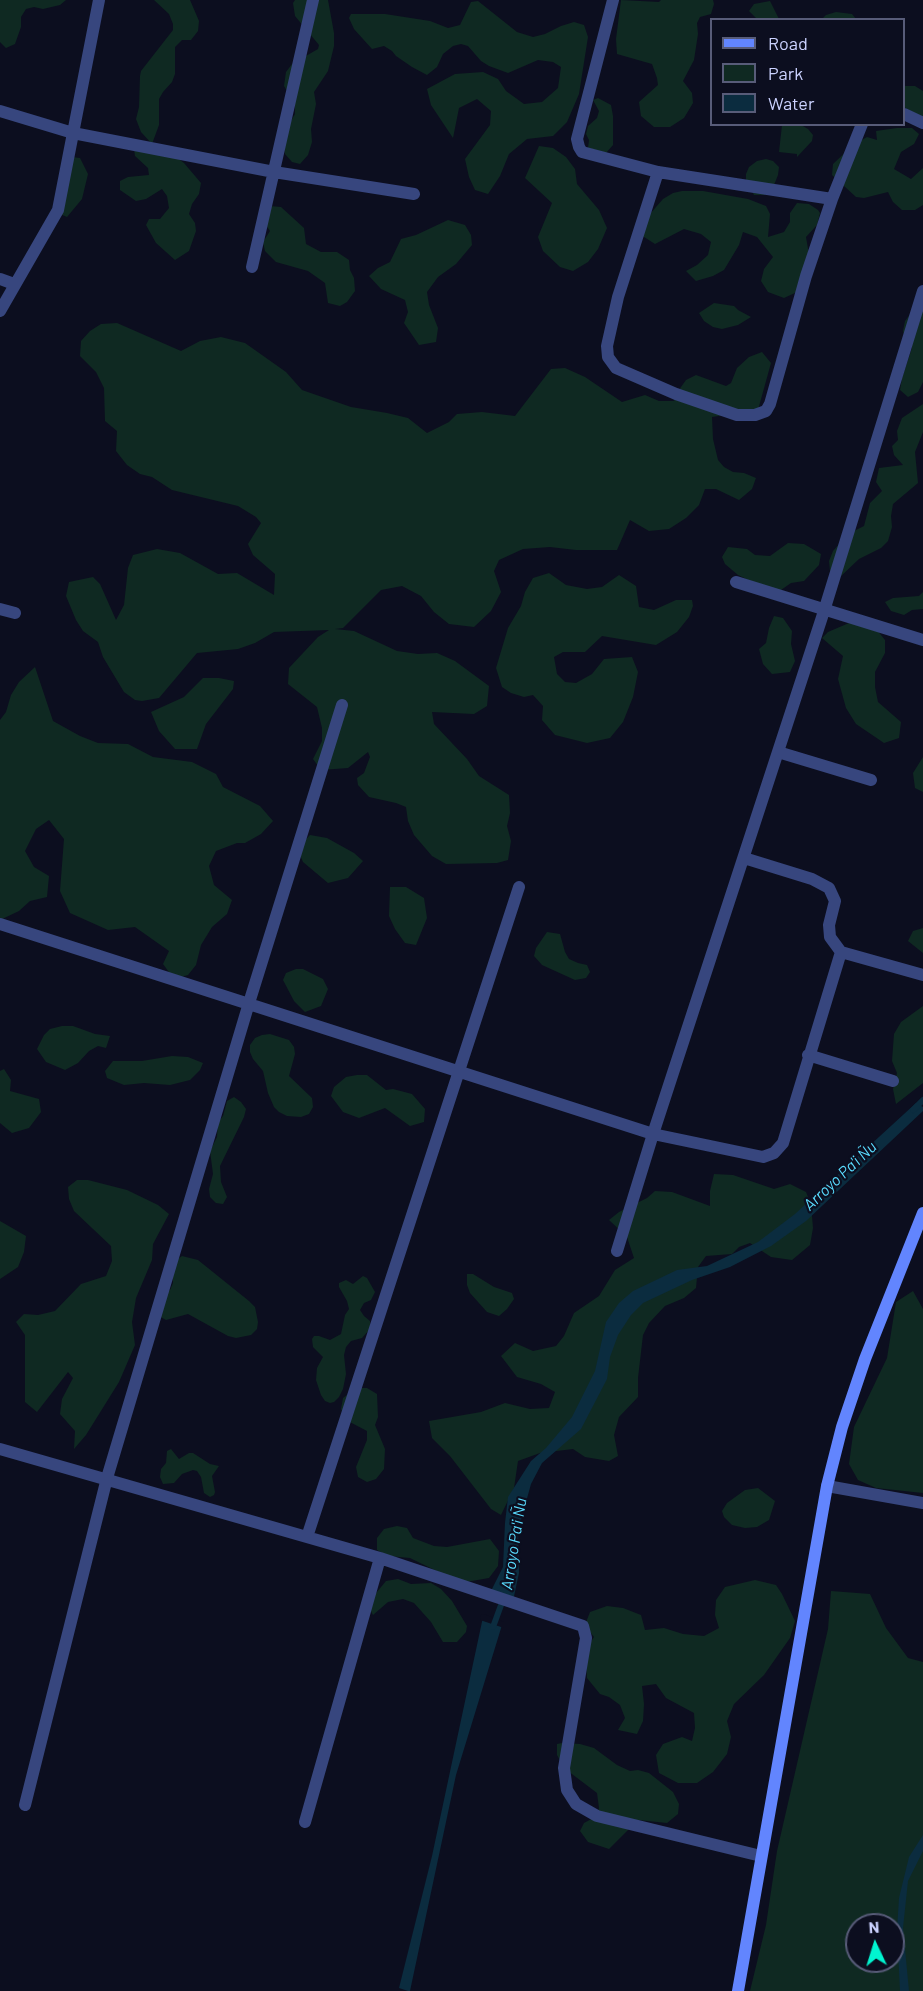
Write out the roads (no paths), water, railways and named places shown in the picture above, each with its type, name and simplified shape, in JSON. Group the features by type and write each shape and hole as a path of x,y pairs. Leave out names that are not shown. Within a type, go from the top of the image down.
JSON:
{"main road":[{"path":"738,1991 827,1486 842,1427 865,1359 923,1213"}],"street":[{"path":"0,311 58,210 99,0"},
{"path":"252,267 313,0"},
{"path":"613,0 577,139 582,152 658,172 832,199"},
{"path":"0,111 73,133 274,172 414,194"},
{"path":"905,115 923,123"},
{"path":"658,172 618,297 607,346 608,357 616,368 676,394 737,415 755,415 766,411 770,404 806,276 832,199 861,126"},
{"path":"0,279 14,284"},
{"path":"617,1251 824,611 923,291"},
{"path":"736,582 923,640"},
{"path":"0,609 15,614"},
{"path":"25,1805 107,1478 249,1003 342,705"},
{"path":"778,752 871,780"},
{"path":"744,858 812,879 829,888 835,901 829,925 830,937 841,952 923,975"},
{"path":"307,1537 519,887"},
{"path":"0,924 653,1134 763,1157 774,1153 783,1143 841,952"},
{"path":"808,1055 893,1081"},
{"path":"0,1449 380,1558 582,1626 586,1632 586,1638 564,1768 567,1790 576,1804 597,1816 761,1856"},
{"path":"827,1486 923,1503"},
{"path":"305,1822 380,1558"}],"water":[{"path":"916,1103 923,1107 923,1111 806,1221 771,1246 730,1267 692,1280 643,1303 631,1315 618,1335 610,1357 607,1379 581,1429 542,1463 531,1484 518,1531 519,1573 513,1601 491,1591 503,1567 508,1497 531,1461 546,1448 572,1417 595,1371 606,1322 619,1303 633,1291 677,1270 707,1266 758,1242 795,1214"},
{"path":"483,1617 502,1625 456,1775 410,1991 408,1991 399,1988 432,1856"},
{"path":"923,1835 923,1851 908,1881 905,1913 898,1913 899,1898 909,1857"},
{"path":"905,1949 909,1991 900,1991 899,1973 905,1973"}],"waterway":[{"name":"Arroyo Pa'i Ñu","path":"913,1110 923,1100"},
{"name":"Arroyo Pa'i Ñu","path":"493,1627 504,1597"}]}
